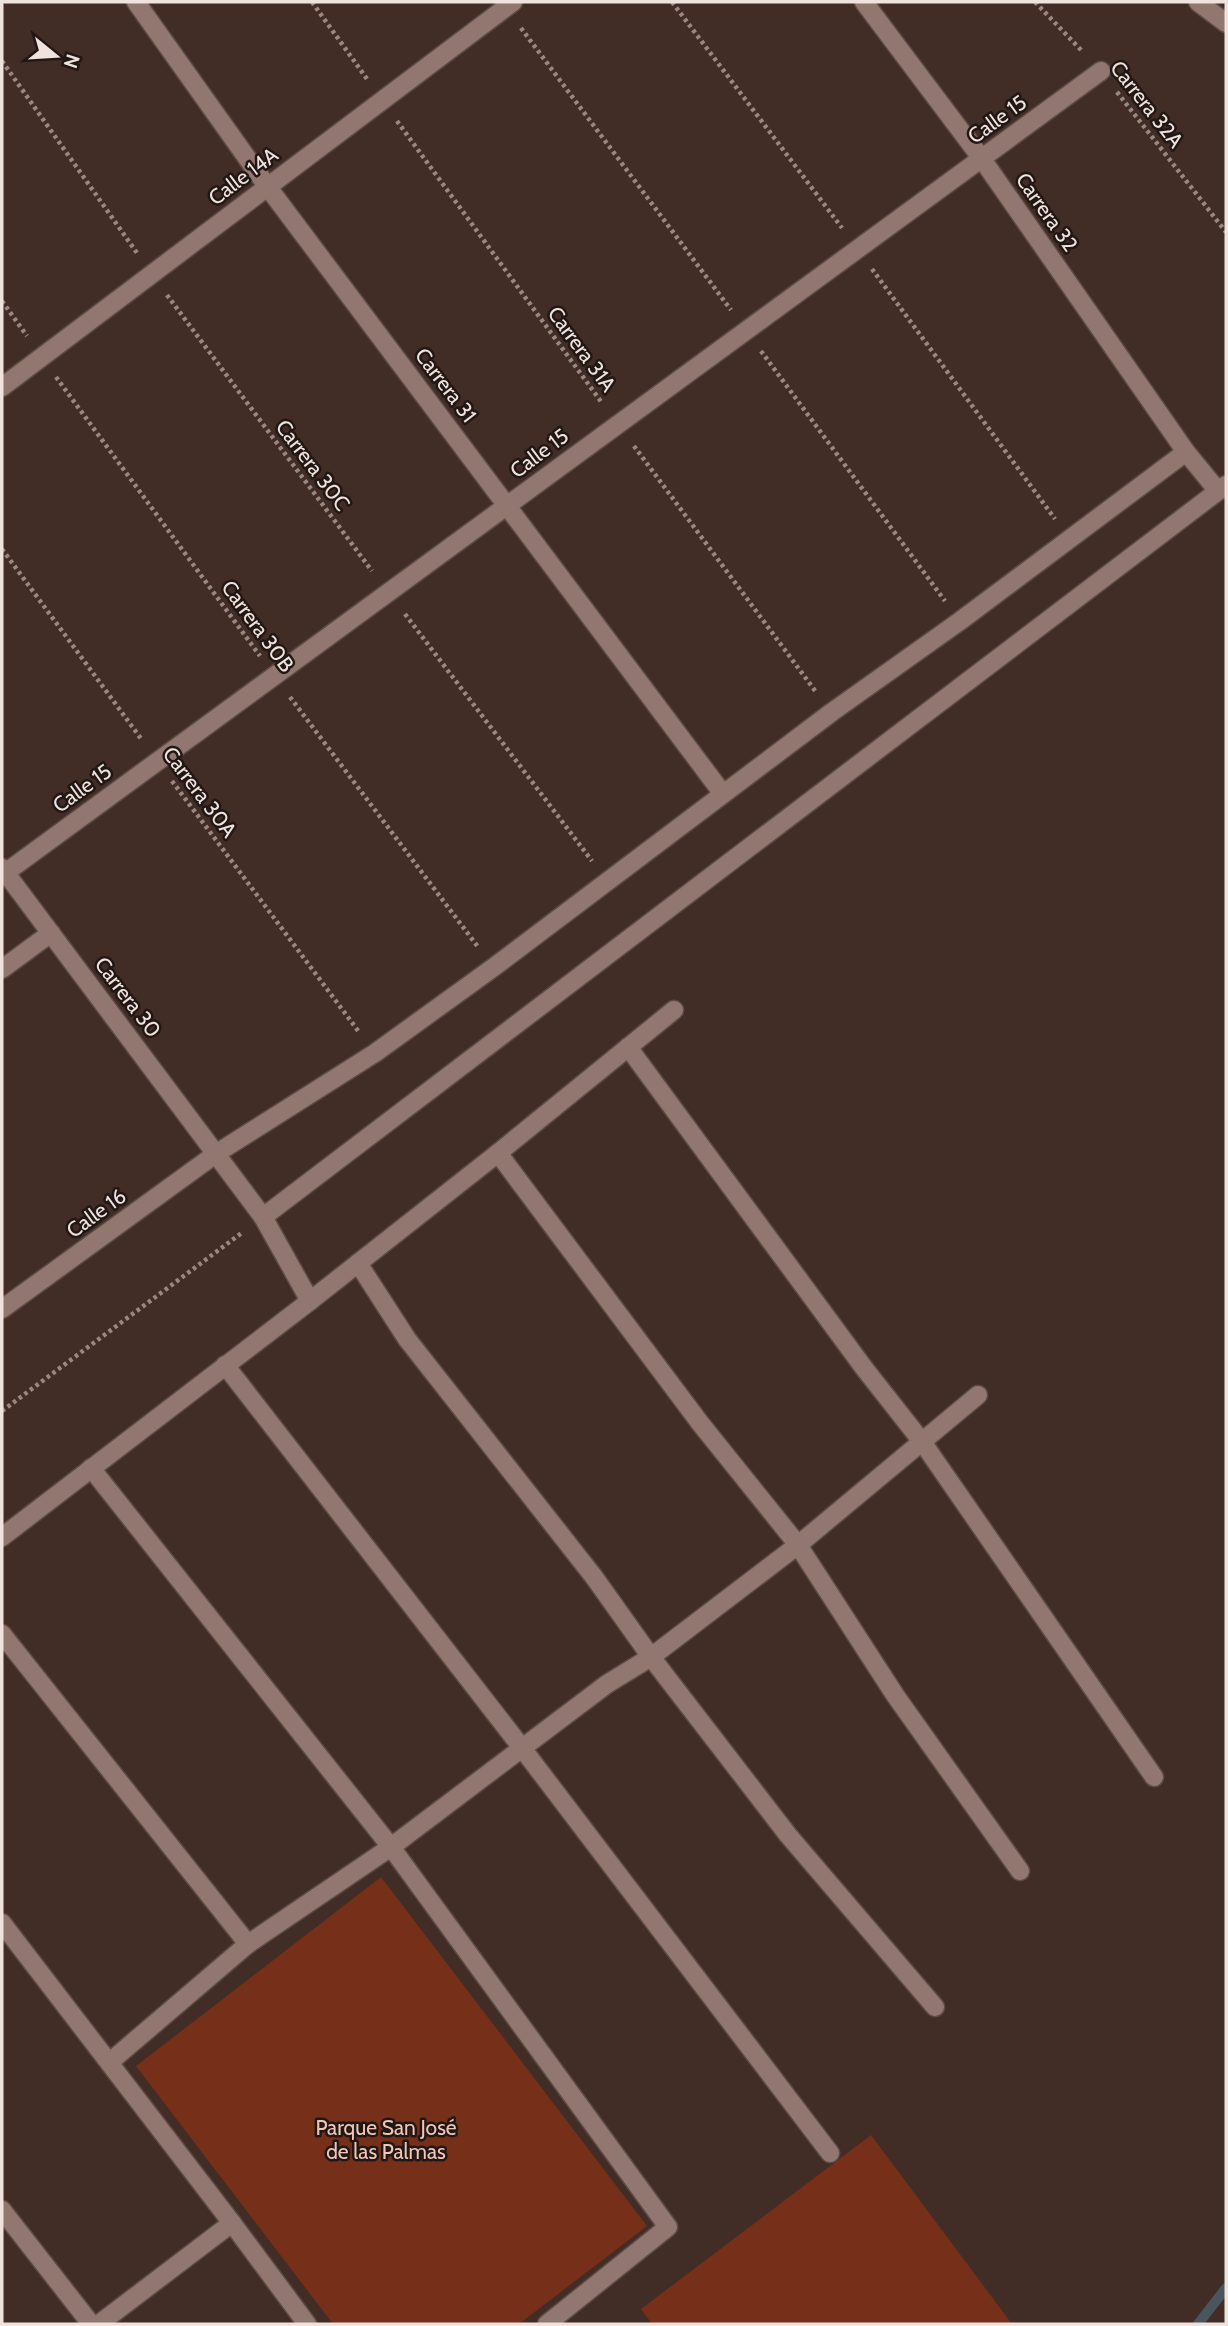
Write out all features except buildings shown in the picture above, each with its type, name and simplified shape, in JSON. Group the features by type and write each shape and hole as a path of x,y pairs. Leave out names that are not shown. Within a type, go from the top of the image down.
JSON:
{"street":[{"name":"Carrera 31","path":"136,2 267,186 723,794"},
{"name":"Calle 14A","path":"2,387 513,2"},
{"name":"Carrera 32","path":"864,2 982,159 1186,452 1222,488"},
{"path":"1198,2 1226,23"},
{"name":"Calle 15","path":"3,870 275,677 1101,71"},
{"name":"Calle 16","path":"2,1309 217,1153 375,1053 494,967 832,712 960,621 1186,452"},
{"path":"263,1217 1222,488"},
{"name":"Carrera 30","path":"3,870 263,1217 310,1301"},
{"path":"2,969 51,933"},
{"path":"2,1537 310,1301 674,1010"},
{"path":"628,1047 856,1357 923,1443 1154,1777"},
{"path":"498,1153 700,1423 798,1545 895,1695 1020,1871"},
{"path":"358,1263 407,1339 594,1577 651,1657 788,1835 935,2007"},
{"path":"225,1365 522,1748 830,2153"},
{"path":"111,2062 248,1944 391,1847 607,1684 651,1657 798,1545 978,1395"},
{"path":"91,1468 391,1847 668,2227 547,2324"},
{"path":"2,1634 248,1944"},
{"path":"2,1923 111,2062 307,2324"},
{"path":"2,2210 91,2324"},
{"path":"99,2324 232,2223"}],"path":[{"name":"Carrera 31A","path":"312,2 617,424 832,712"},
{"name":"Carrera 32A","path":"1035,2 1101,71 1226,232"},
{"name":"Carrera 30C","path":"2,61 151,274 608,881"},
{"name":"Carrera 30B","path":"2,300 275,677 494,967"},
{"name":"Carrera 30A","path":"2,549 375,1053"},
{"path":"2,1411 263,1217"}],"green space":[{"name":"Parque San José de las Palmas","path":"381,1877 647,2226 519,2324 333,2324 136,2066"},
{"path":"871,2135 1012,2324 652,2324 641,2309"}],"waterway":[{"path":"1198,2324 1226,2288"}]}
